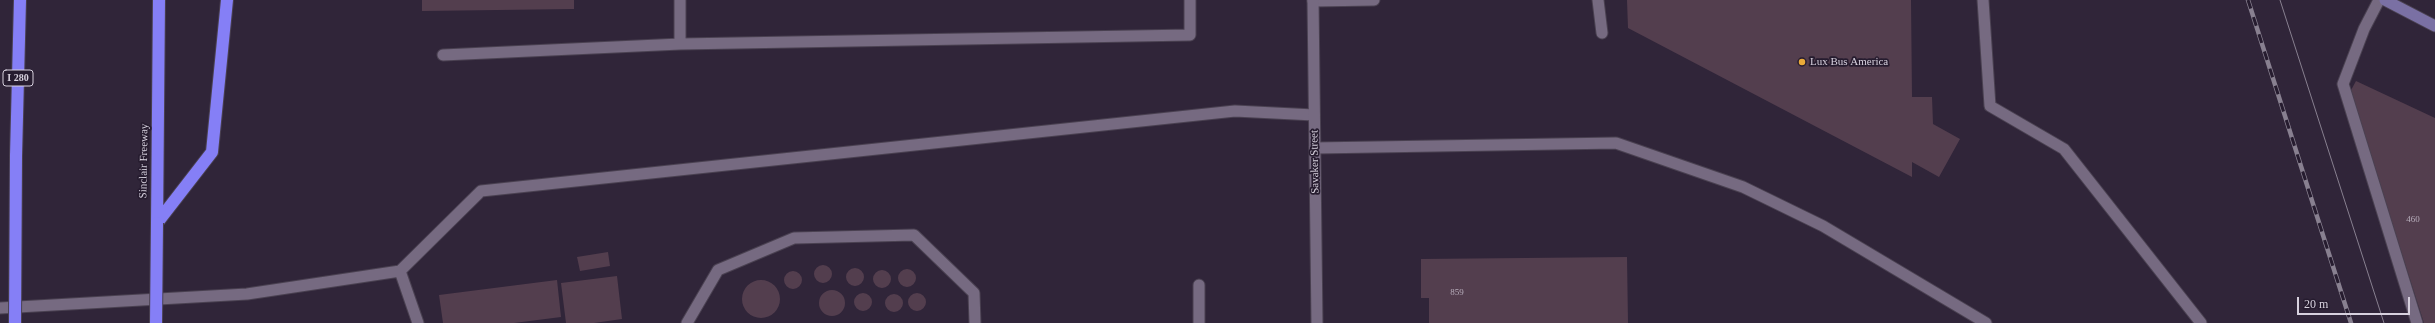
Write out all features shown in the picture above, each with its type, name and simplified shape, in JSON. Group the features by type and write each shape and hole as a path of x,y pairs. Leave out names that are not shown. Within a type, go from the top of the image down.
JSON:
{"highway":[{"name":"I 280","path":"14,323 20,0"},
{"name":"Sinclair Freeway","path":"156,323 159,0"},
{"path":"157,223 212,152 227,0"}],"main road":[{"path":"2385,0 2435,26"}],"street":[{"path":"680,0 680,44"},
{"path":"443,55 680,44 1190,35 1190,0"},
{"path":"1313,1 1374,0"},
{"path":"1598,0 1602,33"},
{"path":"1983,0 1990,106 2064,149 2201,323"},
{"path":"2379,0 2364,29 2343,84 2417,323"},
{"name":"Savaker Street","path":"1313,1 1317,323"},
{"path":"0,308 247,294 400,271 481,191 1235,111 1314,115"},
{"path":"1314,148 1616,143 1743,187 1823,226 1986,323"},
{"path":"687,323 718,270 794,238 914,235 974,294 975,323"},
{"path":"400,271 418,323"},
{"path":"1198,285 1199,323"}],"building":[{"path":"422,0 574,0 574,9 422,11"},
{"name":"Lux Bus America","path":"1627,0 1911,0 1912,97 1932,97 1933,124 1960,139 1939,177 1912,162 1912,177 1628,28"},
{"path":"2356,81 2435,118 2435,323 2424,323 2350,92"},
{"path":"608,252 610,266 580,271 577,257"},
{"path":"1627,257 1628,323 1429,323 1429,298 1421,298 1421,259"},
{"path":"819,265 827,265 832,270 830,281 827,283 819,283 814,278 814,270"},
{"path":"851,268 859,268 864,273 862,284 859,286 851,286 846,281 846,273"},
{"path":"903,269 911,269 916,274 914,285 911,287 903,287 898,282 898,274"},
{"path":"878,270 886,270 891,275 889,286 886,288 878,288 873,283 873,275"},
{"path":"789,271 797,271 802,276 800,287 797,289 789,289 784,284 784,276"},
{"path":"617,276 622,319 594,323 566,323 561,283"},
{"path":"557,280 561,317 514,323 443,323 439,295"},
{"path":"761,280 771,283 777,289 780,299 777,309 771,315 761,318 751,315 745,309 742,299 745,289 751,283"},
{"path":"832,290 841,294 845,303 841,312 832,316 823,312 819,303 823,294"},
{"path":"859,293 867,293 872,298 870,309 867,311 859,311 854,306 854,298"},
{"path":"913,293 921,293 926,298 924,309 921,311 913,311 908,306 908,298"},
{"path":"890,294 898,294 903,299 901,310 898,312 890,312 885,307 885,299"}],"tram line":[{"path":"2280,0 2384,323"}],"railway":[{"path":"2248,0 2351,323"}],"place":[{"name":"Lux Bus America","path":"1802,62"}]}
